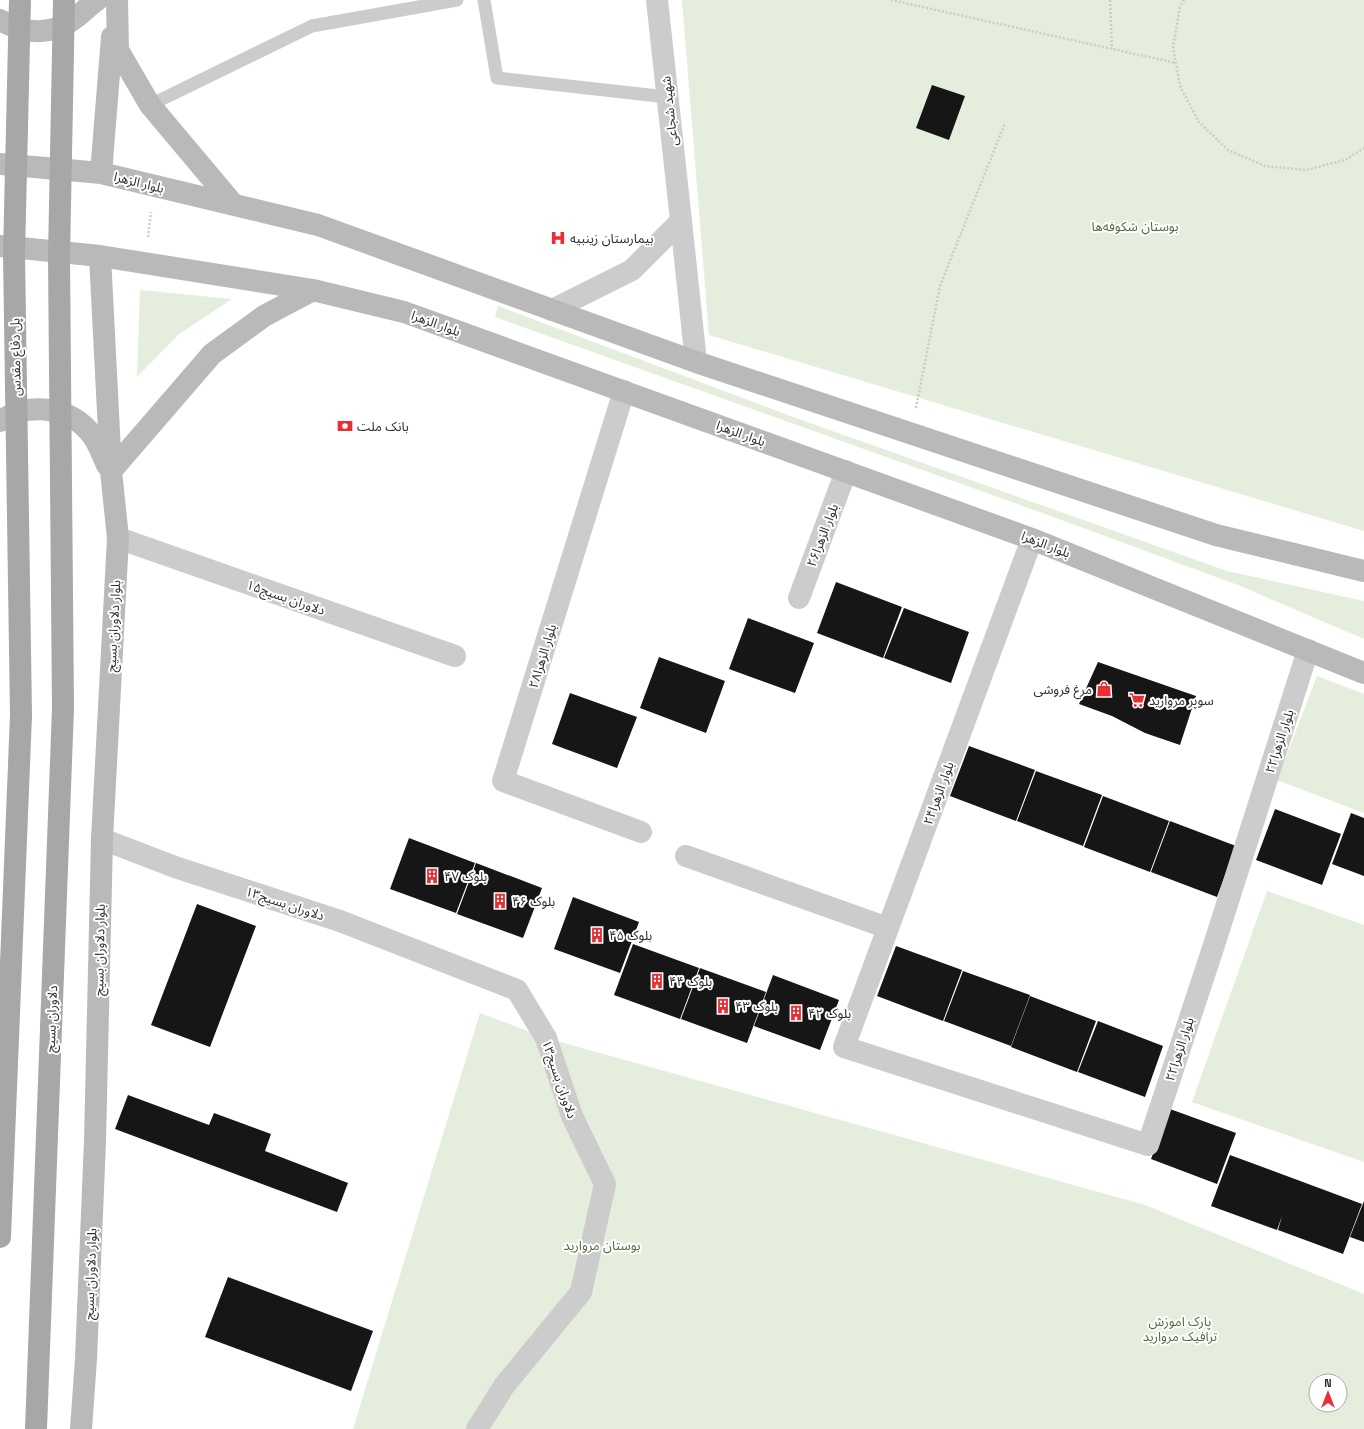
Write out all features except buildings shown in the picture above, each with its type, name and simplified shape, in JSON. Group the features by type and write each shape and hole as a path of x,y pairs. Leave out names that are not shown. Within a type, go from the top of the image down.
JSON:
{"main road":[{"name":"پل دفاع مقدس","path":"0,1237 21,714 14,254 20,0"},
{"name":"دلاوران بسیج","path":"36,1429 63,708 59,256 64,0"},
{"path":"0,20 24,30 47,31 68,23 97,0"},
{"path":"116,0 118,50 150,105 234,205"},
{"path":"101,173 116,0"},
{"name":"بلوار الزهرا","path":"0,164 101,173 318,225 696,362 1216,535 1364,571"},
{"name":"بلوار الزهرا","path":"0,246 100,256 313,290 404,312 1032,539 1364,673"},
{"name":"بلوار دلاوران بسیج","path":"81,1429 86,1359 95,1141 102,838 118,538 111,471 100,256"},
{"path":"0,420 20,411 33,409 46,409 72,417 92,434 111,471 212,354 264,316 313,290"}],"street":[{"name":"شهید شجاعی","path":"658,0 696,362"},
{"path":"552,310 632,270 681,221"},
{"name":"بلوار الزهرا۲۸","path":"624,391 503,781 641,832"},
{"name":"بلوار الزهرا۲۶","path":"799,598 846,471"},
{"name":"دلاوران بسیج۱۵","path":"118,538 455,656"},
{"name":"بلوار الزهرا۲۴","path":"844,1048 1032,539"},
{"name":"بلوار الزهرا۲۲","path":"844,1048 1148,1145 1214,945 1308,650"},
{"name":"دلاوران بسیج۱۳","path":"102,838 176,867 340,921 517,990 546,1038 572,1116 605,1184 581,1292 504,1386 477,1429"},
{"path":"686,856 888,928"}],"lane":[{"path":"150,105 312,26 457,0"},
{"path":"484,0 497,78 668,97"}],"path":[{"path":"891,0 1176,63"},
{"path":"913,5 914,0"},
{"path":"1110,0 1112,49"},
{"path":"1184,0 1180,7 1173,47 1180,86 1198,122 1228,150 1265,166 1306,170 1345,160 1364,148"},
{"path":"911,434 940,286 1005,123"},
{"path":"146,263 153,186"}],"green space":[{"name":"بوستان شکوفه‌ها","path":"682,0 1364,0 1364,531 709,335"},
{"path":"140,290 232,299 179,334 137,377"},
{"path":"498,306 793,417 1227,571 1364,601 1364,639 1238,585 1037,511 495,317"},
{"path":"1317,676 1364,694 1364,813 1277,780"},
{"path":"1267,891 1364,925 1364,1162 1192,1102"},
{"name":"بوستان مروارید","path":"480,1013 546,1038 1145,1205 1364,1294 1364,1429 353,1429"}],"place":[{"name":"بیمارستان زینبیه","path":"558,238"},
{"name":"بانک ملت","path":"345,426"},
{"name":"مرغ فروشی","path":"1104,689"},
{"name":"سوپر مروارید","path":"1137,700"},
{"name":"بلوک ۴۷","path":"432,876"},
{"name":"بلوک ۴۶","path":"500,901"},
{"name":"بلوک ۴۵","path":"597,935"},
{"name":"بلوک ۴۴","path":"657,981"},
{"name":"بلوک ۴۳","path":"723,1006"},
{"name":"بلوک ۴۲","path":"796,1013"}],"park label":[{"name":"پارک اموزش ترافیک مروارید","path":"1180,1328"}]}
